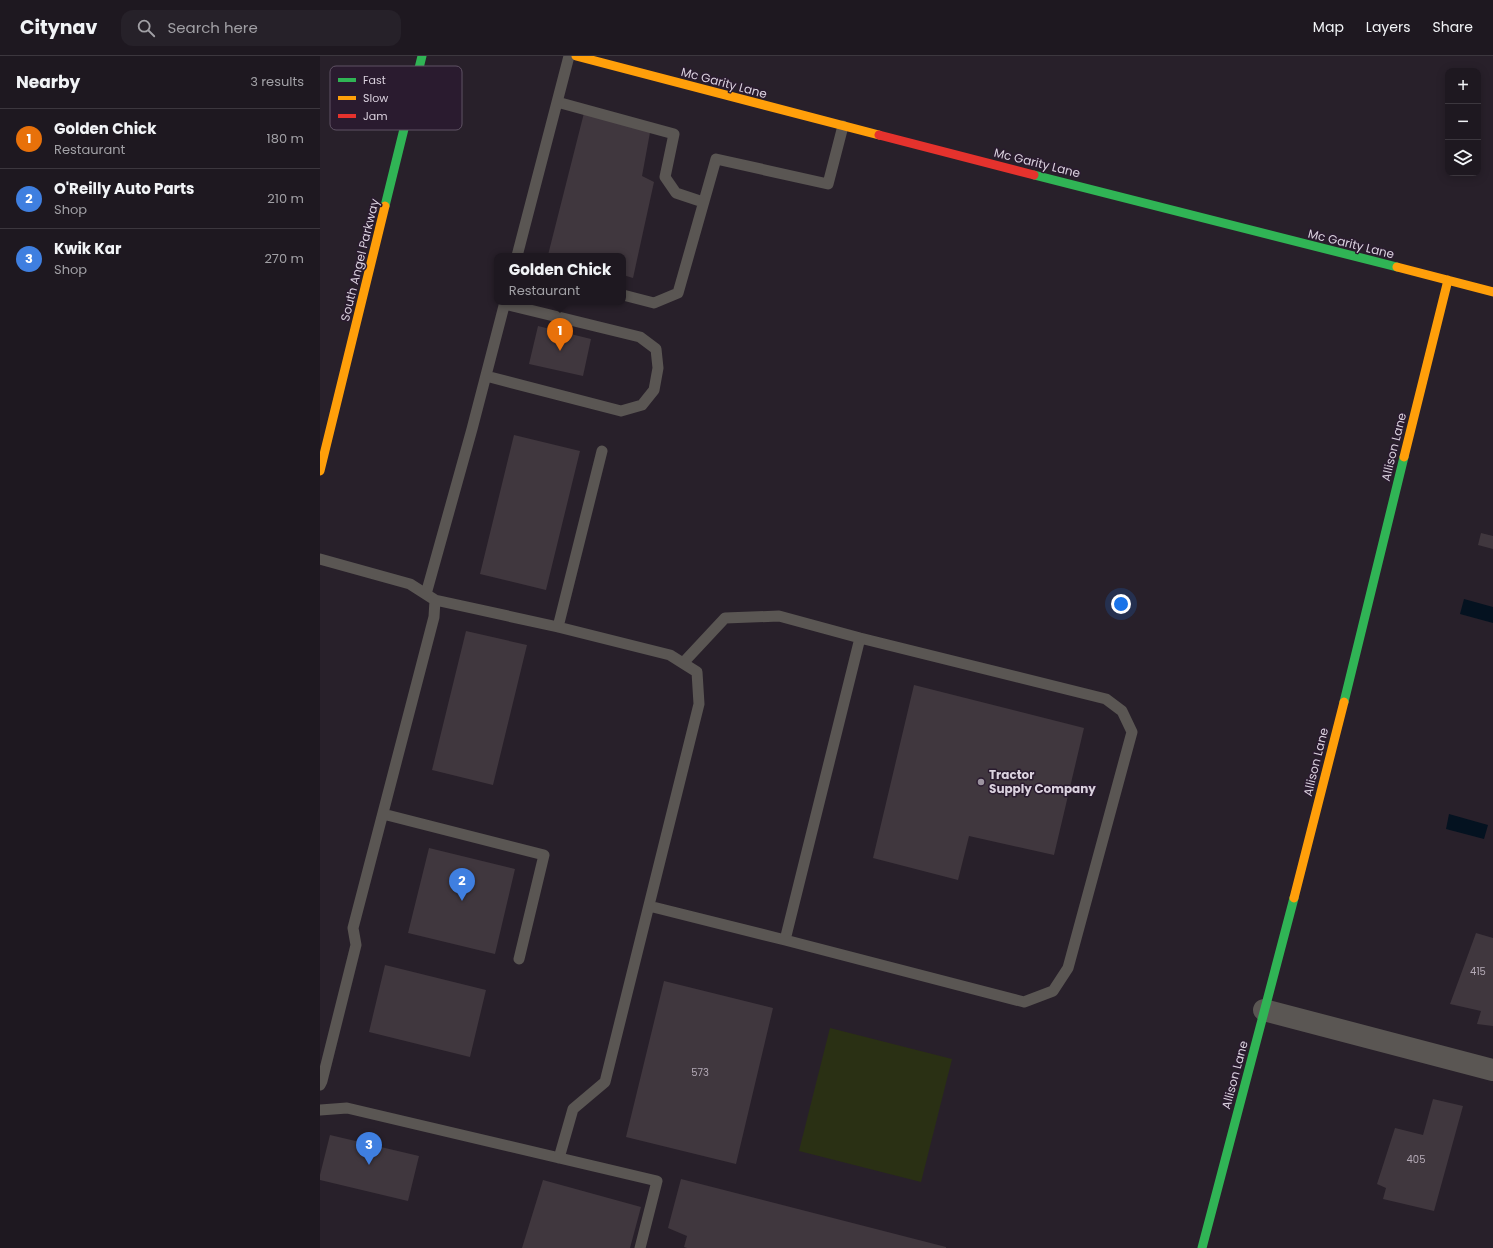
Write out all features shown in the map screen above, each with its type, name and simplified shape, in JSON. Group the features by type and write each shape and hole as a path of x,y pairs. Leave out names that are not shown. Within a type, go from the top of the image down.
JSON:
{"street":[{"name":"South Angel Parkway","path":"420,66 422,56"},
{"name":"Mc Garity Lane","path":"576,56 843,126 1493,292"},
{"name":"South Angel Parkway","path":"320,471 404,130"},
{"name":"Allison Lane","path":"1202,1248 1318,806 1448,280"},
{"path":"1264,1010 1493,1070"}],"lane":[{"path":"518,253 569,56"},
{"path":"557,102 674,134 665,177 676,193 703,202"},
{"path":"626,296 654,303 678,293 716,158 828,184 843,126"},
{"path":"320,1085 356,945 353,928 434,616 430,597 504,305"},
{"path":"486,376 621,411 642,405 654,390 658,368 656,349 640,337 513,305"},
{"path":"558,627 602,451"},
{"path":"320,559 410,584 430,597 670,655 696,672 699,704 605,1082 572,1109 559,1158"},
{"path":"649,906 1024,1002 1053,991 1068,968 1132,732 1122,711 1106,699 860,638 779,616 725,618 683,663"},
{"path":"786,940 860,638"},
{"path":"383,814 544,855 518,959"},
{"path":"320,1110 347,1108 657,1181 641,1248"}],"green space":[{"path":"830,1028 952,1059 921,1182 799,1151"}],"water":[{"path":"1464,599 1493,607 1493,623 1460,614"},
{"path":"1449,814 1488,825 1484,839 1446,829"}],"building":[{"path":"585,109 651,127 642,176 654,182 633,278 626,276 626,253 549,253"},
{"path":"538,326 591,339 583,376 529,364"},
{"path":"514,435 580,451 546,590 480,574"},
{"path":"1481,533 1493,536 1493,549 1478,545"},
{"path":"466,631 527,645 493,785 432,770"},
{"name":"Tractor Supply Company","path":"914,685 1084,728 1054,855 969,836 958,880 873,858"},
{"path":"429,848 515,869 495,954 408,933"},
{"path":"1476,933 1493,938 1493,1026 1477,1024 1481,1011 1450,1004"},
{"path":"385,965 486,990 470,1057 369,1032"},
{"path":"664,981 773,1008 736,1164 626,1137"},
{"path":"1433,1099 1463,1106 1434,1211 1383,1199 1386,1188 1377,1184 1395,1128 1423,1135"},
{"path":"330,1135 419,1156 408,1201 320,1180"},
{"path":"681,1179 946,1248 687,1248 684,1247 687,1236 668,1228"},
{"path":"543,1180 641,1207 630,1248 522,1248"}],"traffic: fast":[{"path":"420,66 422,56"},
{"path":"385,206 404,130"},
{"path":"1034,175 1397,267"},
{"path":"1344,702 1404,457"},
{"path":"1202,1248 1294,898"}],"traffic: slow":[{"path":"576,56 879,135"},
{"path":"320,471 385,206"},
{"path":"1397,267 1493,292"},
{"path":"1404,457 1448,280"},
{"path":"1294,898 1344,702"}],"traffic: jam":[{"path":"879,135 1034,175"}],"place":[{"name":"Golden Chick","path":"560,351"},
{"name":"Tractor Supply Company","path":"981,782"},
{"name":"O'Reilly Auto Parts","path":"462,901"},
{"name":"Kwik Kar","path":"369,1165"}]}
